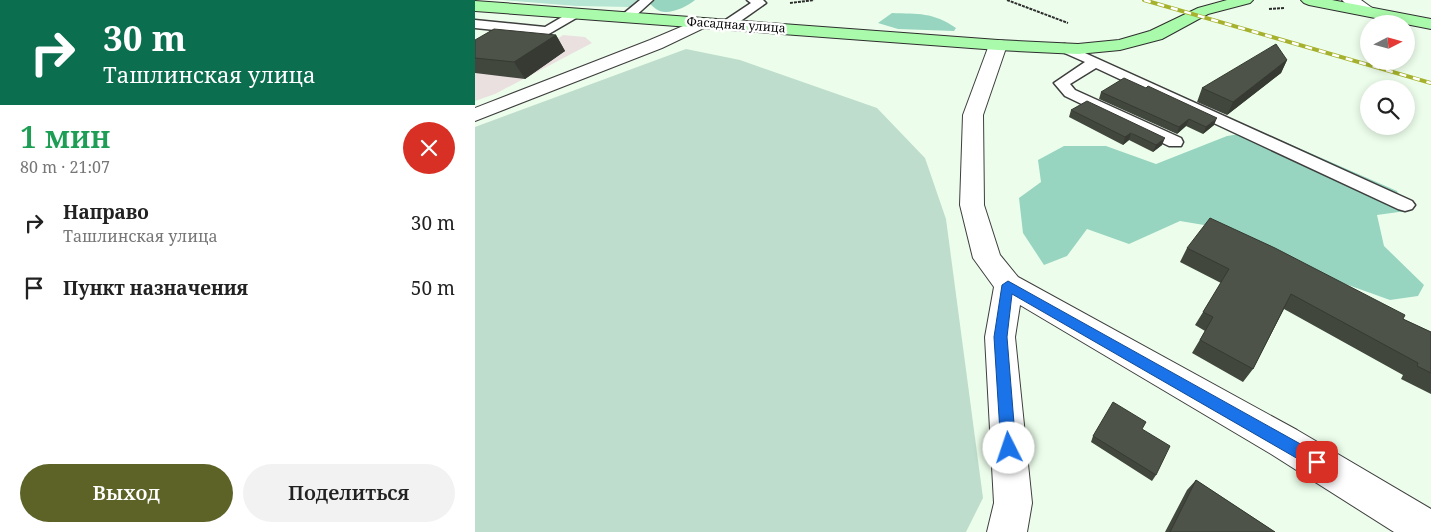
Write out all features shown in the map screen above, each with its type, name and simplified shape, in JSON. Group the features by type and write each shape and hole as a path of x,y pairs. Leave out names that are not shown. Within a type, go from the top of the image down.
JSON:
{"main road":[{"name":"Фасадная улица","path":"475,6 998,45 1065,48 1120,45 1156,35 1203,10 1245,0"},
{"path":"1309,0 1431,24"}],"street":[{"path":"1350,0 1367,10"},
{"path":"475,115 656,44 702,22"},
{"path":"998,45 973,115 972,205 987,258 1008,285 1284,442 1431,532"},
{"path":"1007,532 1013,503 1000,337 1008,285"}],"lane":[{"path":"627,18 647,0"},
{"path":"728,24 760,4 753,0"},
{"path":"475,24 502,8"},
{"path":"475,24 547,30 574,14"},
{"path":"1065,48 1405,205"},
{"path":"1095,62 1061,83 1070,93 1175,142"}],"shaded area":[{"path":"652,0 695,0 682,8 665,12 656,9 650,4"},
{"path":"892,13 932,16 956,28 954,31 898,29 878,23"},
{"path":"563,35 585,37 592,43 495,94 475,101 475,42 542,49"},
{"path":"1260,131 1397,191 1406,211 1377,215 1384,246 1424,285 1418,296 1390,300 1284,262 1234,230 1180,221 1129,244 1087,229 1067,256 1044,265 1023,233 1019,198 1041,182 1038,160 1064,146 1106,146 1156,164 1227,136"}],"green space":[{"path":"502,0 638,0 630,7 576,6"},
{"path":"686,49 740,60 877,108 925,158 946,219 983,498 966,532 475,532 475,127"}],"building":[{"path":"494,29 556,35 514,62 475,58 475,40"},
{"path":"1276,44 1287,60 1233,102 1202,88"},
{"path":"1124,78 1146,88 1148,86 1217,118 1206,127 1189,119 1179,127 1101,92"},
{"path":"1087,101 1165,138 1156,145 1131,133 1125,137 1071,110"},
{"path":"1210,218 1275,248 1405,315 1403,319 1431,332 1431,373 1417,366 1418,363 1291,294 1253,369 1200,340 1213,317 1203,312 1229,269 1187,248"},
{"path":"1113,402 1146,422 1142,429 1170,446 1156,475 1093,436"},
{"path":"1196,480 1275,532 1170,532"}],"railway":[{"path":"1144,0 1431,83"}],"route":[{"path":"1009,448 1000,337 1008,285 1317,462"}]}
